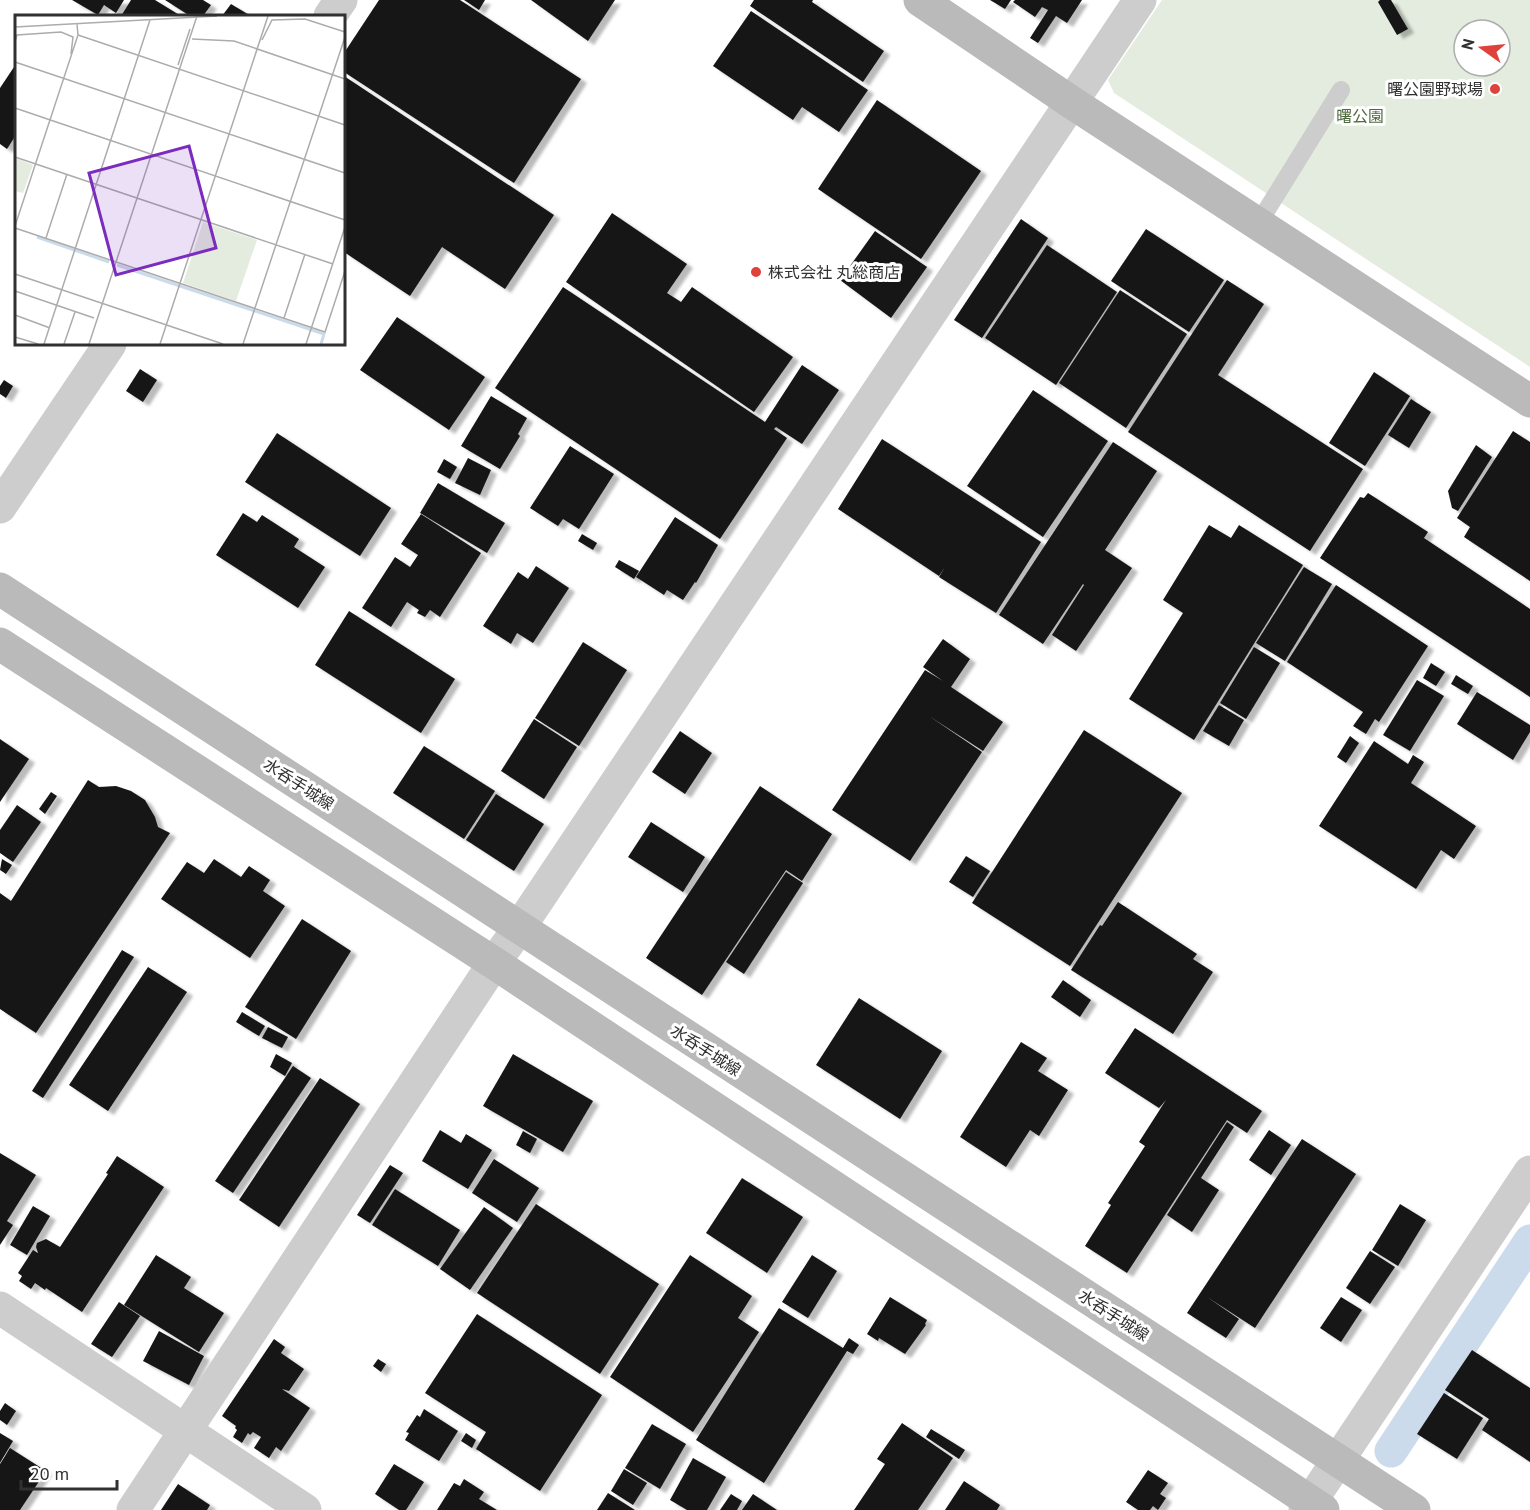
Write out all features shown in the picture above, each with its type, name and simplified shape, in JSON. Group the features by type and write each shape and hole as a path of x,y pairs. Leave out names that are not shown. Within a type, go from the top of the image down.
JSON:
{"main road":[{"path":"920,0 1071,102 1530,401"},
{"name":"水呑手城線","path":"0,589 1414,1510"},
{"path":"0,644 494,963 1313,1507"}],"street":[{"path":"331,15 341,0"},
{"path":"133,1510 494,963 1140,0"},
{"path":"0,507 109,345"},
{"path":"1313,1507 1337,1460 1530,1172"},
{"path":"0,1308 305,1510"}],"lane":[{"path":"1258,224 1341,90"}],"green space":[{"name":"曙公園","path":"1162,0 1530,0 1530,367 1114,93 1108,80"}],"building":[{"path":"72,0 124,0 116,13 104,5 98,15"},
{"path":"131,0 155,0 179,15 122,15"},
{"path":"165,0 203,0 211,5 204,15 188,15"},
{"path":"379,0 460,0 581,79 514,183 345,73 345,51"},
{"path":"464,0 485,0 479,10"},
{"path":"531,0 615,0 588,41"},
{"path":"754,0 813,0 812,2 884,51 863,82 750,6"},
{"path":"990,0 1011,0 1005,9"},
{"path":"1015,0 1082,0 1067,23 1056,16 1038,43 1030,38 1048,10 1042,7 1035,17 1013,2"},
{"path":"1391,0 1408,29 1397,35 1378,2"},
{"path":"231,4 249,15 223,15"},
{"path":"751,11 868,90 839,132 802,107 793,120 713,66"},
{"path":"15,66 15,137 7,149 0,144 0,88"},
{"path":"345,77 554,215 505,289 442,247 410,296 345,253"},
{"path":"877,100 981,171 921,259 818,189"},
{"path":"612,213 687,264 667,293 681,302 692,287 793,357 754,412 566,282"},
{"path":"1021,219 1048,238 982,338 954,320"},
{"path":"1146,229 1224,280 1189,332 1111,281"},
{"path":"875,231 927,267 891,318 840,280"},
{"path":"1047,245 1117,292 1056,385 985,338"},
{"path":"1227,280 1264,304 1218,375 1363,469 1310,551 1128,432"},
{"path":"563,287 765,422 802,365 839,390 802,444 776,427 774,429 787,438 720,539 495,388"},
{"path":"1120,290 1187,334 1126,428 1059,383"},
{"path":"397,317 485,377 449,430 360,370"},
{"path":"140,369 157,380 143,402 126,391"},
{"path":"1374,372 1410,396 1365,466 1329,443"},
{"path":"4,380 13,386 6,398 0,394 0,386"},
{"path":"1033,390 1108,441 1043,537 967,486"},
{"path":"491,396 527,418 518,434 520,436 500,469 461,446"},
{"path":"1411,399 1431,412 1409,448 1388,435"},
{"path":"1513,431 1530,442 1530,581 1464,537 1470,527 1457,518"},
{"path":"277,433 391,508 360,556 245,482"},
{"path":"882,439 1041,542 996,613 939,577 945,567 939,576 838,509"},
{"path":"1113,442 1157,471 1105,550 1132,568 1076,651 1052,635 1083,584 1043,644 999,615"},
{"path":"1476,445 1492,457 1458,511 1452,508 1448,491"},
{"path":"570,446 614,474 579,529 563,519 558,526 530,508"},
{"path":"468,458 491,470 480,495 455,483"},
{"path":"444,459 457,467 450,479 437,472"},
{"path":"438,483 505,523 487,553 420,513"},
{"path":"1368,493 1428,532 1424,538 1530,609 1530,697 1320,558 1360,497 1364,498"},
{"path":"243,513 257,522 262,515 299,539 294,547 325,567 298,608 216,555"},
{"path":"421,514 481,553 440,617 430,610 425,617 417,613 419,610 407,602 391,627 362,608 395,557 410,567 418,555 401,544"},
{"path":"675,517 718,545 696,583 683,600 667,590 664,595 636,577"},
{"path":"1209,525 1231,538 1239,525 1303,565 1194,740 1129,699 1183,613 1163,600"},
{"path":"582,534 597,543 593,550 578,541"},
{"path":"619,560 639,571 634,579 615,567"},
{"path":"536,566 569,588 533,643 517,633 511,644 483,626 518,572 528,579"},
{"path":"1304,567 1332,584 1285,661 1256,643"},
{"path":"1336,585 1428,646 1379,722 1375,719 1366,734 1353,726 1363,712 1287,662"},
{"path":"349,611 455,679 421,733 315,665"},
{"path":"943,639 970,659 951,687 1003,722 983,751 929,716 982,752 910,861 832,810 925,670 943,681 923,667"},
{"path":"583,642 627,670 579,746 535,718"},
{"path":"1254,647 1280,663 1246,719 1220,703"},
{"path":"1431,663 1445,672 1436,686 1423,678"},
{"path":"1456,675 1473,686 1468,694 1451,684"},
{"path":"1417,680 1444,696 1410,751 1383,735"},
{"path":"1477,692 1530,725 1530,732 1513,760 1457,724"},
{"path":"1219,705 1244,720 1229,746 1203,731"},
{"path":"534,719 577,747 544,799 501,771"},
{"path":"1084,730 1182,793 1070,966 972,903"},
{"path":"680,731 712,753 685,794 652,772"},
{"path":"1350,736 1359,743 1346,763 1337,757"},
{"path":"0,739 29,759 0,802"},
{"path":"1374,741 1408,764 1413,755 1424,762 1411,783 1476,826 1454,859 1441,850 1416,889 1319,826"},
{"path":"424,746 495,791 464,839 393,793"},
{"path":"88,780 99,787 116,786 131,791 145,800 158,827 170,833 36,1033 0,1009 0,893 11,901"},
{"path":"760,786 832,834 802,881 786,870 702,995 646,958"},
{"path":"51,792 57,796 45,814 39,809"},
{"path":"496,794 544,824 514,871 466,840"},
{"path":"17,805 41,822 13,862 0,853 0,830"},
{"path":"651,822 705,857 683,892 628,857"},
{"path":"966,856 990,871 973,897 949,882"},
{"path":"2,859 12,865 6,874 0,870"},
{"path":"214,859 241,877 249,866 270,880 263,891 285,906 250,958 161,899 187,862 204,873"},
{"path":"786,872 803,883 744,974 726,962"},
{"path":"1118,902 1197,954 1193,959 1213,972 1173,1034 1071,970"},
{"path":"302,919 351,951 296,1039 245,1007"},
{"path":"122,950 134,957 43,1098 32,1091"},
{"path":"148,967 187,992 108,1111 69,1085"},
{"path":"1063,980 1091,1000 1080,1017 1051,997"},
{"path":"859,998 942,1051 900,1119 816,1065"},
{"path":"242,1012 265,1026 259,1036 236,1022"},
{"path":"268,1027 288,1037 282,1048 262,1038"},
{"path":"1135,1028 1262,1111 1247,1133 1227,1120 1127,1273 1085,1246 1111,1205 1108,1203 1145,1146 1139,1142 1166,1100 1159,1108 1105,1073"},
{"path":"1021,1042 1047,1058 1038,1071 1068,1090 1039,1136 1030,1130 1006,1167 960,1137"},
{"path":"276,1054 292,1063 285,1076 270,1067"},
{"path":"513,1054 593,1101 563,1152 483,1106"},
{"path":"293,1066 311,1078 233,1193 215,1181"},
{"path":"320,1078 360,1104 279,1227 239,1200"},
{"path":"1227,1122 1234,1127 1201,1178 1219,1190 1192,1232 1167,1215"},
{"path":"440,1130 461,1143 466,1134 492,1150 468,1189 422,1161"},
{"path":"1269,1130 1291,1145 1271,1175 1249,1160"},
{"path":"523,1131 537,1139 530,1153 516,1145"},
{"path":"1302,1139 1356,1174 1255,1328 1207,1297 1239,1319 1226,1338 1187,1313"},
{"path":"0,1153 36,1175 7,1221 13,1225 0,1245"},
{"path":"117,1156 164,1187 82,1312 35,1283 31,1289 19,1281 22,1276 18,1273 33,1250 38,1253 37,1243 46,1239 60,1247 108,1174 106,1173"},
{"path":"494,1159 539,1188 517,1222 472,1193"},
{"path":"390,1165 403,1173 370,1223 357,1215"},
{"path":"742,1178 803,1217 767,1273 706,1233"},
{"path":"395,1189 460,1230 438,1266 372,1225"},
{"path":"536,1204 659,1284 600,1374 477,1293"},
{"path":"1400,1204 1426,1220 1398,1266 1372,1250"},
{"path":"33,1206 50,1216 27,1255 10,1245"},
{"path":"484,1207 513,1228 470,1290 440,1269"},
{"path":"1370,1251 1395,1267 1370,1304 1346,1288"},
{"path":"156,1255 191,1277 184,1288 224,1313 199,1352 124,1305"},
{"path":"690,1255 752,1296 738,1318 759,1332 693,1432 610,1377"},
{"path":"812,1255 837,1271 808,1318 782,1302"},
{"path":"890,1297 927,1320 926,1325 905,1354 879,1338 878,1341 867,1334"},
{"path":"1341,1297 1362,1310 1341,1342 1320,1328"},
{"path":"119,1302 140,1316 112,1357 91,1344"},
{"path":"779,1308 843,1348 849,1338 859,1345 853,1354 847,1351 764,1483 696,1440"},
{"path":"477,1314 602,1395 540,1491 476,1449 486,1432 425,1393"},
{"path":"159,1331 204,1356 189,1385 143,1361"},
{"path":"274,1339 285,1347 281,1353 304,1369 289,1391 282,1389 310,1408 281,1451 276,1447 269,1458 254,1448 261,1437 253,1432 250,1435 248,1433 242,1443 233,1437 237,1430 236,1426 222,1416"},
{"path":"1472,1350 1530,1388 1530,1462 1482,1430 1489,1419 1445,1390"},
{"path":"378,1359 386,1364 381,1372 373,1366"},
{"path":"1444,1393 1483,1418 1457,1459 1417,1434"},
{"path":"5,1403 16,1411 7,1425 0,1420 0,1411"},
{"path":"424,1409 458,1431 439,1461 405,1440 409,1433 406,1432 417,1415 420,1417"},
{"path":"902,1423 953,1458 918,1510 854,1510 885,1464 877,1459"},
{"path":"652,1424 686,1444 660,1489 625,1468"},
{"path":"931,1429 965,1450 959,1459 926,1437"},
{"path":"0,1433 13,1441 0,1463"},
{"path":"466,1433 476,1440 472,1448 461,1441"},
{"path":"10,1448 46,1471 20,1510 0,1510 0,1464"},
{"path":"693,1458 726,1477 707,1510 687,1510 670,1500"},
{"path":"394,1464 424,1482 406,1510 399,1510 375,1494"},
{"path":"624,1469 647,1483 633,1505 611,1491"},
{"path":"1148,1470 1168,1483 1160,1494 1166,1498 1158,1510 1153,1506 1150,1510 1138,1510 1126,1502"},
{"path":"464,1479 484,1492 479,1499 497,1510 437,1510 454,1483 460,1486"},
{"path":"964,1481 1000,1505 997,1510 945,1510"},
{"path":"178,1484 210,1505 207,1510 161,1510"},
{"path":"608,1493 635,1510 597,1510"},
{"path":"731,1494 742,1501 737,1510 720,1510"},
{"path":"753,1494 777,1510 742,1510"}],"waterway":[{"path":"1391,1451 1530,1241"}],"place":[{"name":"曙公園野球場","path":"1495,89"},
{"name":"株式会社 丸総商店","path":"756,272"}]}
